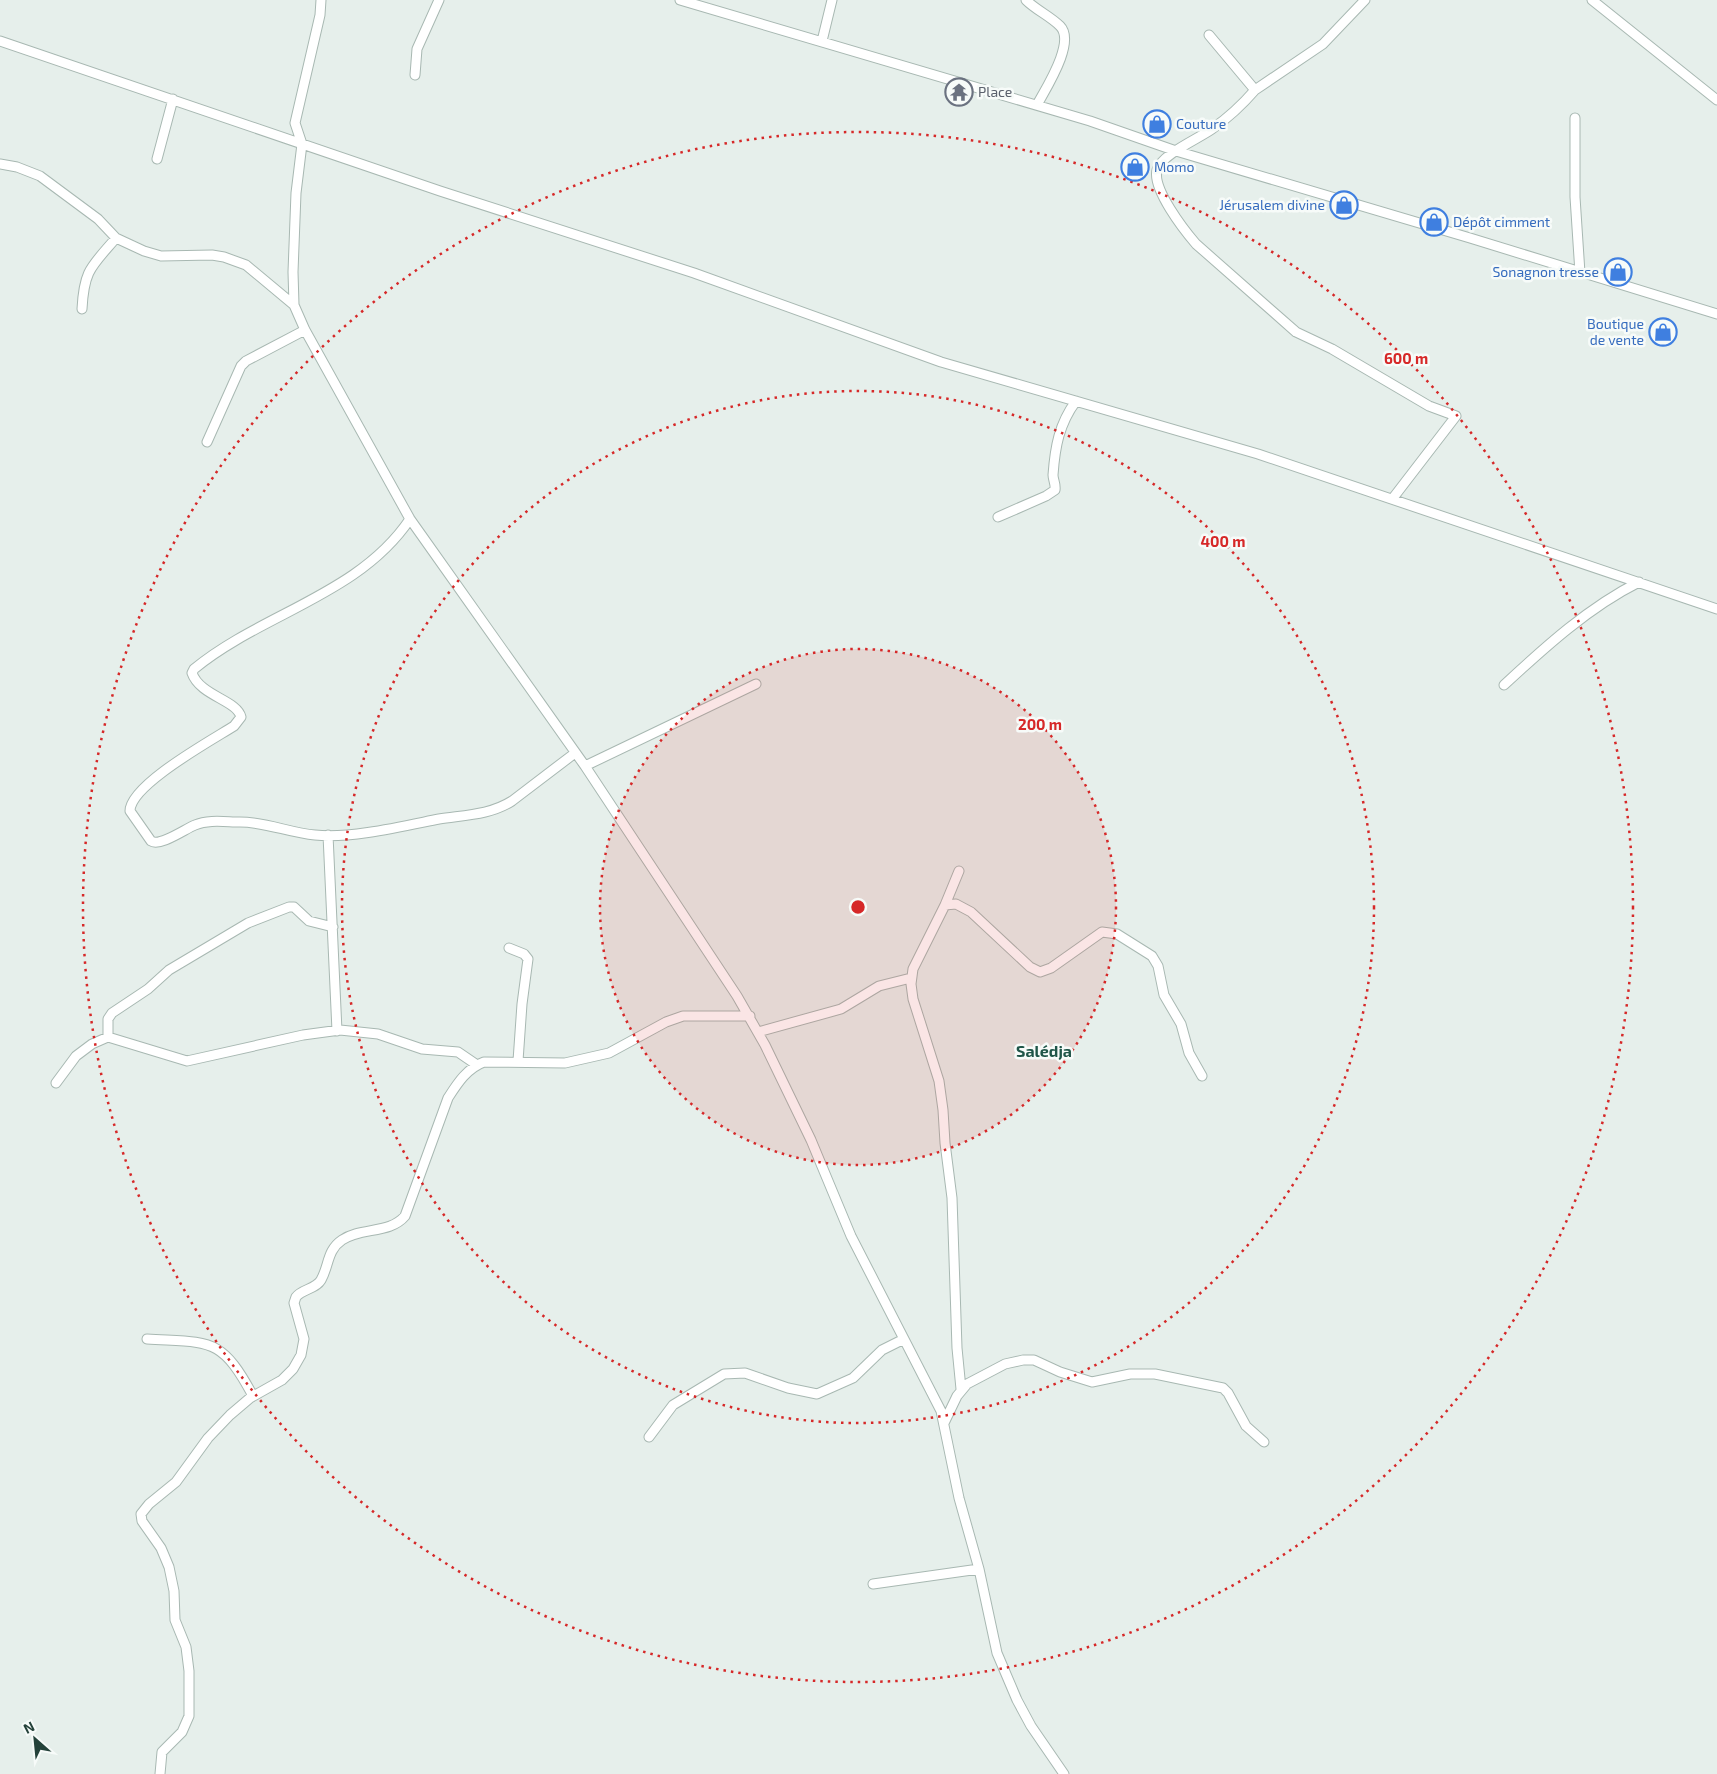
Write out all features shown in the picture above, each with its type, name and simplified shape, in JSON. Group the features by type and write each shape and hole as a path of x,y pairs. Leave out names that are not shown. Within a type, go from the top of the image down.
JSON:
{"street":[{"path":"321,0 320,15 295,123 302,144 296,193 293,272 294,305 305,330 410,519 455,585 507,653 585,766 750,1016 810,1140 851,1236 934,1395 944,1423 959,1498 979,1569 992,1636 1002,1665 1036,1734 1064,1774"},
{"path":"414,75 417,49 440,0"},
{"path":"680,0 1090,121 1176,152 1470,238 1717,314"},
{"path":"822,41 832,0"},
{"path":"1026,0 1061,27 1066,35 1066,46 1037,105"},
{"path":"1365,0 1323,44 1255,90 1242,104 1212,129 1161,163 1156,174 1164,196 1183,229 1196,244 1296,332 1332,350 1429,406 1456,416 1393,498"},
{"path":"1592,0 1717,100"},
{"path":"1209,35 1255,90"},
{"path":"0,41 302,144 694,273 915,353 1258,454 1393,498 1504,538 1717,609"},
{"path":"157,159 173,99"},
{"path":"1574,118 1580,273"},
{"path":"0,164 17,166 40,176 98,219 116,238 161,256 212,255 239,262 257,272 288,302 294,305"},
{"path":"82,309 83,282 93,265 116,238"},
{"path":"207,442 241,366 246,361 305,330"},
{"path":"998,517 1021,508 1055,490 1053,477 1057,436 1062,422 1076,401"},
{"path":"410,519 392,542 353,577 226,647 194,669 192,673 199,685 238,711 241,715 240,721 168,768 133,797 130,808 151,841 156,843 195,825 210,821 252,822 308,834 328,835 406,826 502,808 575,753"},
{"path":"1504,685 1544,648 1596,607 1613,595 1639,582"},
{"path":"585,766 756,684"},
{"path":"328,835 337,1031"},
{"path":"958,871 945,905 922,948 911,978 913,999 939,1082 943,1110 944,1143 952,1198 961,1389"},
{"path":"945,905 956,904 971,912 1030,967 1040,972 1051,968 1102,932 1110,931 1131,940 1152,956 1158,966 1164,994 1181,1024 1189,1053 1202,1076"},
{"path":"108,1037 108,1019 112,1013 148,989 169,970 248,923 289,907 294,908 309,921 333,927"},
{"path":"509,948 524,954 528,959 522,1004 518,1061"},
{"path":"758,1032 842,1008 879,986 911,978"},
{"path":"160,1774 162,1752 182,1732 189,1716 189,1671 186,1647 174,1620 174,1591 169,1567 161,1548 142,1521 141,1514 149,1504 176,1482 204,1443 230,1415 253,1396 288,1376 299,1359 304,1333 294,1300 298,1294 319,1282 336,1244 349,1236 395,1225 405,1216 448,1098 464,1076 477,1065 484,1062 565,1063 609,1053 666,1022 683,1016 750,1016"},
{"path":"56,1083 76,1056 92,1044 108,1037 187,1061 303,1035 337,1031 378,1034 422,1049 458,1052 477,1065"},
{"path":"147,1339 193,1342 215,1347 235,1364 253,1396"},
{"path":"649,1437 672,1405 724,1374 745,1373 793,1390 817,1394 853,1378 882,1350 904,1339"},
{"path":"944,1423 961,1389 981,1375 1005,1364 1023,1360 1034,1360 1060,1372 1092,1382 1130,1374 1155,1374 1225,1390 1240,1418 1264,1442"},
{"path":"873,1584 979,1569"}],"place":[{"name":"Place","path":"959,92"},
{"name":"Couture","path":"1157,124"},
{"name":"Momo","path":"1135,167"},
{"name":"Jérusalem divine","path":"1344,205"},
{"name":"Dépôt cimment","path":"1434,222"},
{"name":"Sonagnon tresse","path":"1618,272"},
{"name":"Boutique de vente","path":"1663,332"}],"district":[{"name":"Salédja","path":"1044,1051"}]}
